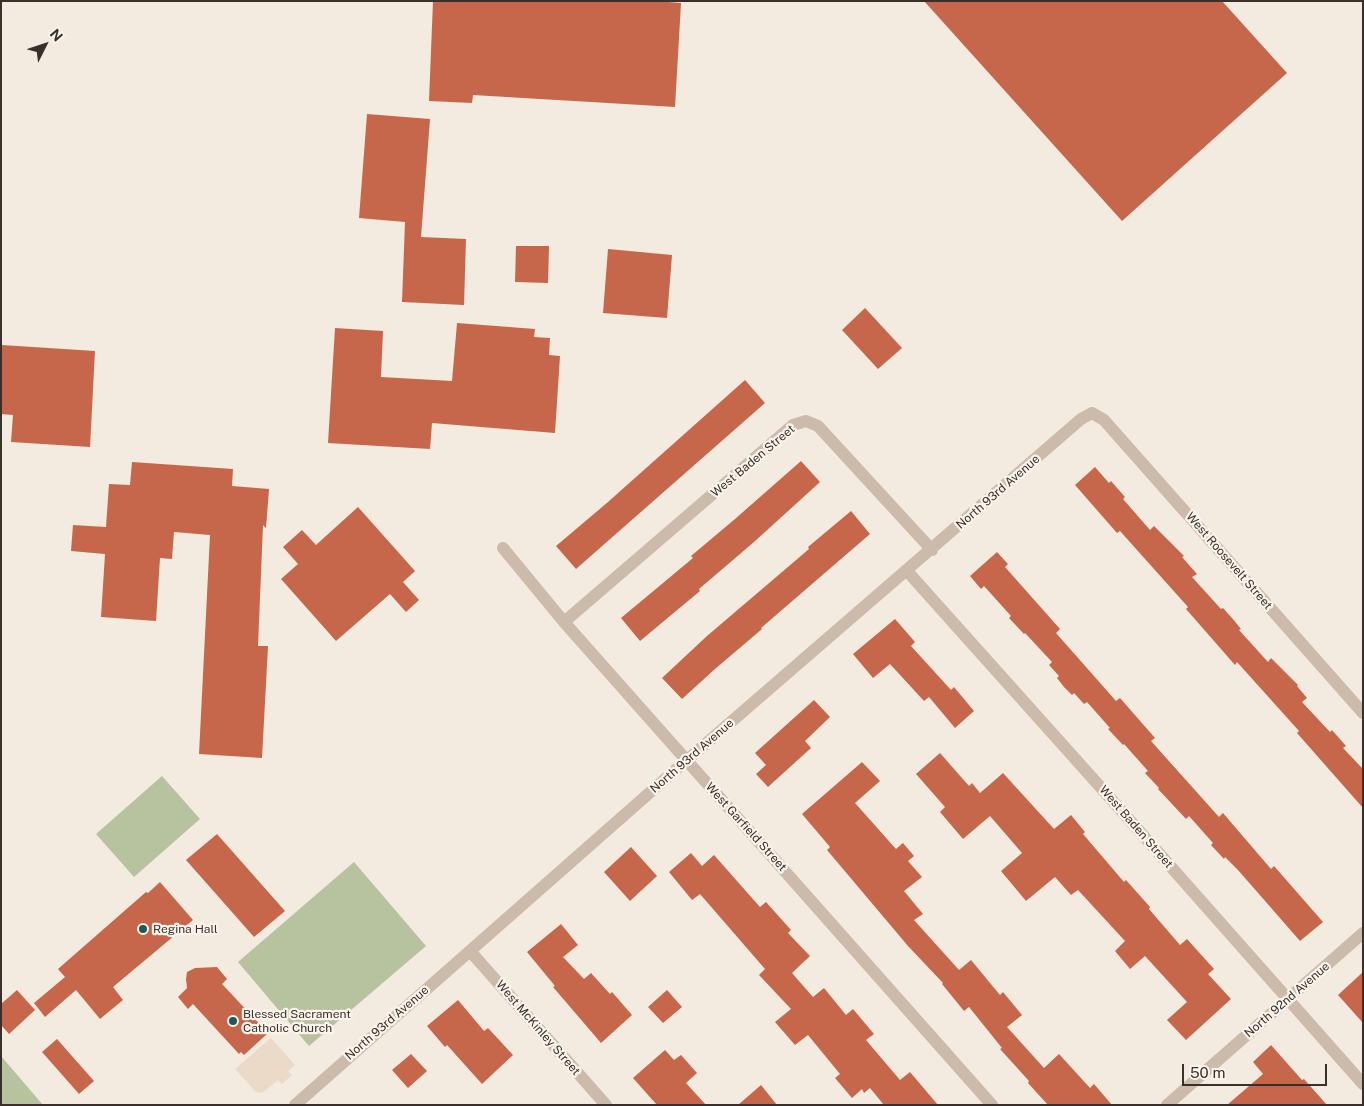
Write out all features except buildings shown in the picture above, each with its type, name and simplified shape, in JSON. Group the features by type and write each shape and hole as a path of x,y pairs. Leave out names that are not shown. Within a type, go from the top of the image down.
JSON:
{"street":[{"name":"North 93rd Avenue","path":"295,1105 687,760 932,550 1081,419 1092,413"},
{"name":"West Roosevelt Street","path":"1092,413 1104,420 1363,713"},
{"name":"West Baden Street","path":"564,622 793,425 806,421 818,426 932,550"},
{"name":"West Garfield Street","path":"503,548 564,622 992,1105"},
{"name":"West Baden Street","path":"907,571 1363,1084"},
{"name":"North 92nd Avenue","path":"1167,1105 1363,934"},
{"name":"West McKinley Street","path":"470,950 606,1105"}],"green space":[{"path":"162,776 200,819 134,877 96,834"},
{"path":"354,862 426,946 309,1046 238,962"},
{"path":"1,1056 43,1105 1,1105"}],"shaded area":[{"path":"271,1038 295,1065 288,1071 292,1075 282,1084 278,1080 262,1093 256,1092 235,1069"}],"place":[{"name":"Regina Hall","path":"143,929"},
{"name":"Blessed Sacrament Catholic Church","path":"233,1021"}]}
